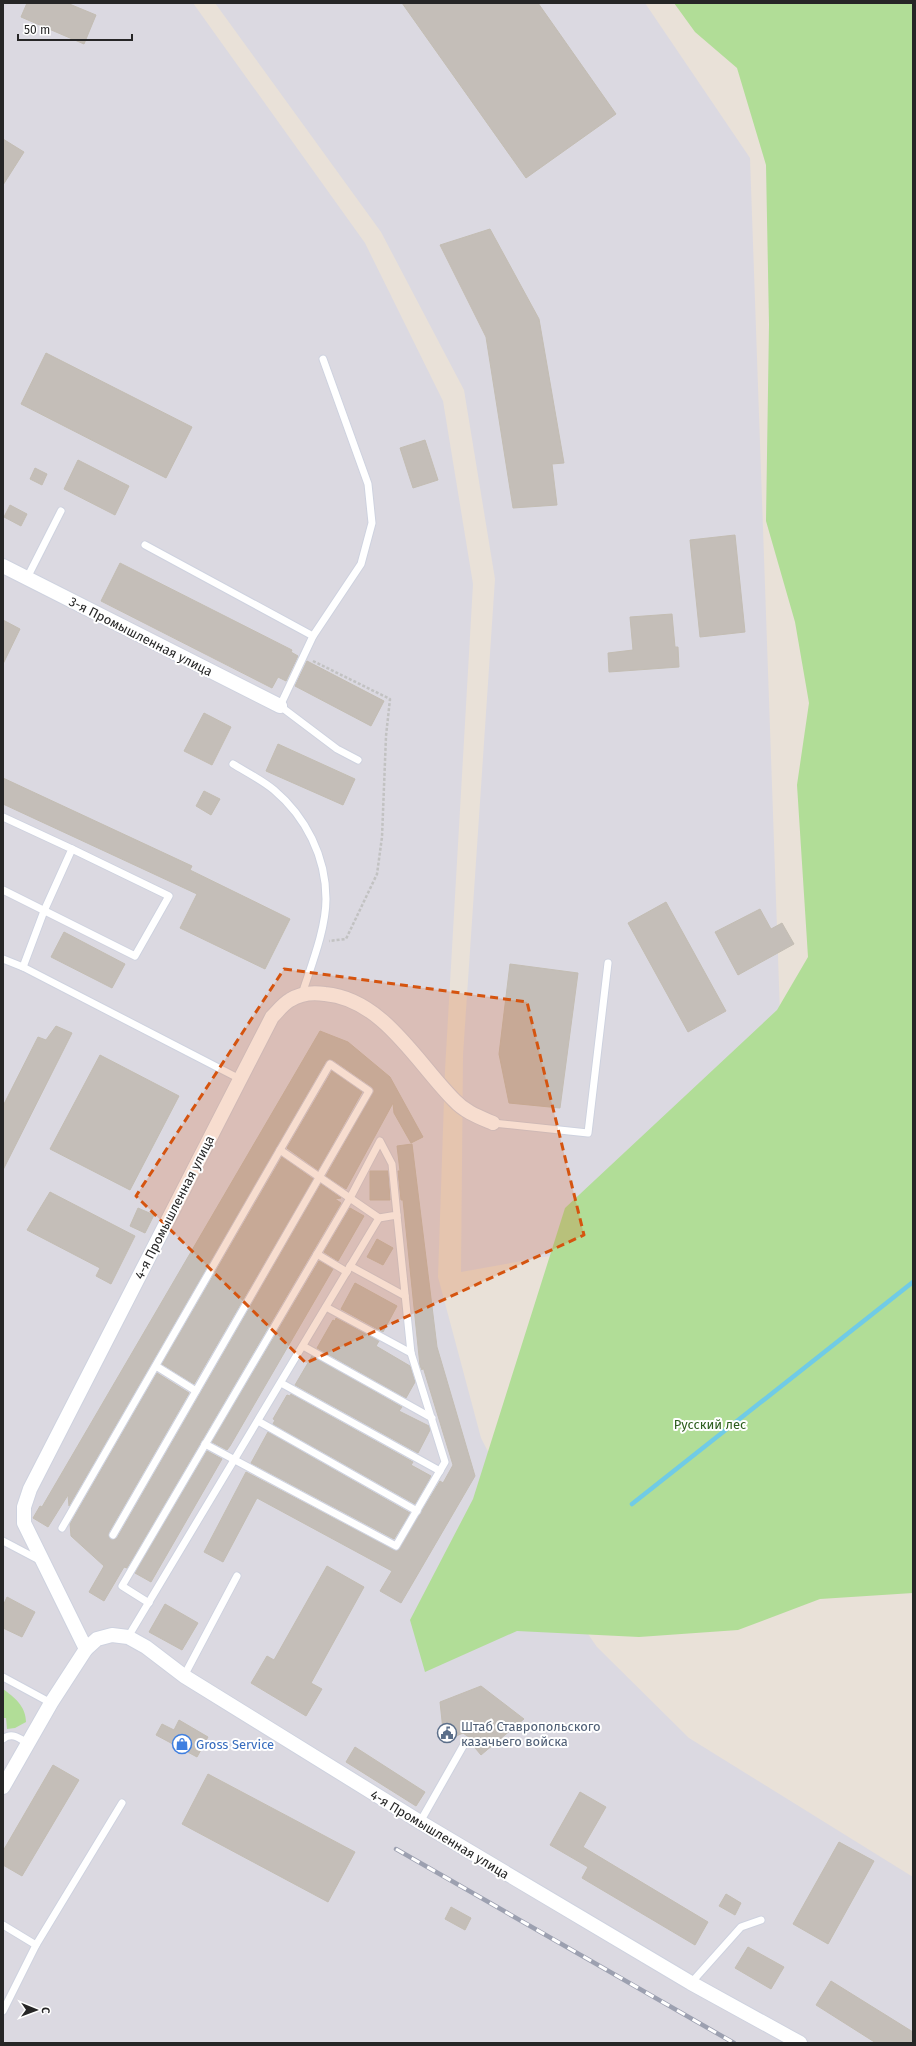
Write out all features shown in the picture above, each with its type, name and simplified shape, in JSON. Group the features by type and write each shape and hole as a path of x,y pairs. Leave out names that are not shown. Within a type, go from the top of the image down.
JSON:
{"street":[{"name":"3-я Промышленная улица","path":"3,566 280,706"},
{"name":"4-я Промышленная улица","path":"86,1649 24,1523 24,1507 30,1489 272,1017 288,1000 302,994 330,994 346,998 385,1022 406,1043 454,1101 470,1113 493,1123"},
{"name":"4-я Промышленная улица","path":"3,1787 51,1703 86,1649 97,1639 112,1635 128,1637 146,1647 184,1676 420,1822 691,1982 800,2043"}],"lane":[{"path":"323,359 368,484 372,522 361,564 313,636 280,706 337,749 358,760"},
{"path":"27,578 61,512"},
{"path":"145,545 313,636"},
{"path":"233,764 274,790 299,817 316,845 324,873 326,900 318,942 302,994"},
{"path":"3,817 169,896 135,956 3,890"},
{"path":"23,966 44,911 72,849"},
{"path":"3,959 23,966 240,1079"},
{"path":"493,1123 588,1133 608,963"},
{"path":"62,1528 330,1064 369,1091 113,1535"},
{"path":"149,1603 122,1586 205,1444 350,1198 380,1141 392,1164 410,1354 445,1462 440,1472 396,1546 205,1444"},
{"path":"280,1150 379,1218 397,1215"},
{"path":"128,1637 379,1218"},
{"path":"317,1254 405,1296"},
{"path":"326,1307 410,1354"},
{"path":"303,1346 432,1418"},
{"path":"156,1366 196,1391"},
{"path":"281,1383 440,1472"},
{"path":"258,1421 417,1511"},
{"path":"3,1541 43,1562"},
{"path":"184,1676 237,1576"},
{"path":"3,1677 51,1703"},
{"path":"3,1739 7,1736 16,1736 27,1743"},
{"path":"420,1822 466,1741"},
{"path":"3,2011 36,1945 122,1803"},
{"path":"691,1982 741,1927 761,1920"},
{"path":"3,1925 36,1945"}],"path":[{"path":"304,656 390,699 386,736 382,838 377,874 346,939 318,942"}],"highlighted area":[{"path":"284,969 527,1002 584,1235 306,1363 136,1196"}],"shaded area":[{"path":"3,3 193,3 365,243 443,401 473,584 445,1070 438,1277 481,1438 563,1598 597,1647 689,1738 913,1877 913,2043 3,2043"},
{"path":"215,3 645,3 750,158 787,1213 461,1272 463,1055 495,579 464,390 381,232"}],"green space":[{"name":"Русский лес","path":"674,3 913,3 913,1593 820,1599 738,1630 639,1637 517,1631 425,1672 410,1620 473,1499 565,1208 777,1010 808,957 797,785 809,703 795,622 766,521 769,324 766,165 737,68 695,32"},
{"path":"3,1689 19,1702 24,1711 26,1722 15,1728 7,1729 6,1718 3,1718"}],"building":[{"path":"27,3 67,3 96,15 84,44 21,17"},
{"path":"402,3 538,3 616,114 526,178"},
{"path":"3,139 24,152 3,185"},
{"path":"490,229 539,319 564,463 552,464 557,505 513,508 486,337 440,245"},
{"path":"46,353 192,427 166,478 21,404"},
{"path":"425,440 438,480 413,488 400,448"},
{"path":"78,460 129,486 115,515 64,489"},
{"path":"35,468 47,474 42,485 30,479"},
{"path":"10,505 27,514 21,526 4,517"},
{"path":"735,535 745,632 700,637 690,540"},
{"path":"120,563 292,650 291,652 298,656 286,681 278,677 272,688 101,601"},
{"path":"672,614 675,647 678,647 679,667 609,672 608,653 633,650 630,617"},
{"path":"3,620 20,629 3,664"},
{"path":"307,661 384,701 371,726 295,686"},
{"path":"204,713 231,727 212,765 184,751"},
{"path":"278,744 355,779 343,805 266,771"},
{"path":"3,778 192,866 190,870 290,919 265,969 180,928 197,894 3,804"},
{"path":"204,791 220,799 211,815 196,806"},
{"path":"666,902 726,1011 688,1032 628,923"},
{"path":"760,909 771,929 782,923 794,944 738,975 715,932"},
{"path":"64,932 125,964 112,988 51,957"},
{"path":"510,964 578,973 560,1108 509,1103 499,1054"},
{"path":"56,1026 72,1033 3,1170 3,1106 38,1037 46,1040"},
{"path":"320,1031 348,1042 390,1077 423,1137 411,1143 394,1113 393,1103 346,1189 326,1176 374,1091 372,1087 333,1060 326,1061 69,1506 68,1495 48,1527 33,1518 40,1506 42,1507"},
{"path":"100,1055 179,1096 130,1190 50,1149"},
{"path":"332,1071 362,1092 318,1170 287,1148"},
{"path":"412,1144 437,1347 475,1476 401,1603 380,1591 392,1571 257,1498 223,1562 204,1552 246,1472 394,1550 398,1550 440,1481 443,1483 453,1465 423,1367 422,1370 420,1366 403,1200 401,1200 397,1146"},
{"path":"282,1157 313,1179 194,1384 162,1364"},
{"path":"370,1171 388,1171 390,1200 370,1200"},
{"path":"321,1184 341,1198 335,1199 341,1203 127,1568 124,1567 104,1601 89,1592 104,1566 71,1536 70,1524 157,1373 189,1393 109,1532 109,1537 111,1539 117,1538"},
{"path":"50,1192 135,1236 111,1284 96,1276 100,1268 27,1230"},
{"path":"138,1208 154,1215 145,1233 130,1226"},
{"path":"350,1208 364,1216 338,1261 324,1252"},
{"path":"377,1239 393,1248 383,1265 367,1257"},
{"path":"319,1261 333,1269 230,1446 227,1450 212,1442"},
{"path":"355,1283 397,1306 383,1332 341,1309"},
{"path":"336,1318 379,1341 376,1346 410,1366 415,1382 406,1398 317,1348 333,1320 335,1321"},
{"path":"312,1356 402,1407 399,1411 429,1426 430,1430 418,1453 295,1385"},
{"path":"291,1394 413,1462 411,1465 431,1476 415,1504 273,1424 275,1420 273,1419 287,1395 290,1396"},
{"path":"268,1432 410,1513 394,1539 251,1463"},
{"path":"207,1451 222,1459 151,1582 135,1573"},
{"path":"327,1566 364,1587 311,1683 322,1689 306,1716 251,1683 267,1656 274,1660"},
{"path":"7,1597 35,1612 22,1637 3,1628 3,1606"},
{"path":"165,1604 198,1623 182,1650 149,1632"},
{"path":"481,1686 524,1719 481,1755 471,1743 470,1738 463,1733 447,1740 443,1730 440,1702"},
{"path":"179,1720 208,1737 197,1757 156,1735 162,1724 174,1730"},
{"path":"355,1747 425,1792 416,1806 346,1762"},
{"path":"53,1765 79,1780 22,1876 3,1865 3,1851"},
{"path":"208,1774 355,1852 328,1902 182,1824"},
{"path":"580,1792 606,1807 583,1847 708,1922 695,1945 582,1878 588,1867 550,1845"},
{"path":"839,1842 874,1861 828,1944 793,1924"},
{"path":"726,1894 741,1903 735,1915 719,1906"},
{"path":"451,1907 471,1918 465,1930 445,1919"},
{"path":"748,1947 784,1967 771,1989 735,1968"},
{"path":"831,1981 913,2032 913,2043 876,2043 816,2005"}],"waterway":[{"path":"632,1504 913,1282"}],"railway":[{"path":"396,1849 734,2043"}],"place":[{"name":"Штаб Ставропольского казачьего войска","path":"447,1733"},
{"name":"Gross Service","path":"182,1744"}]}
